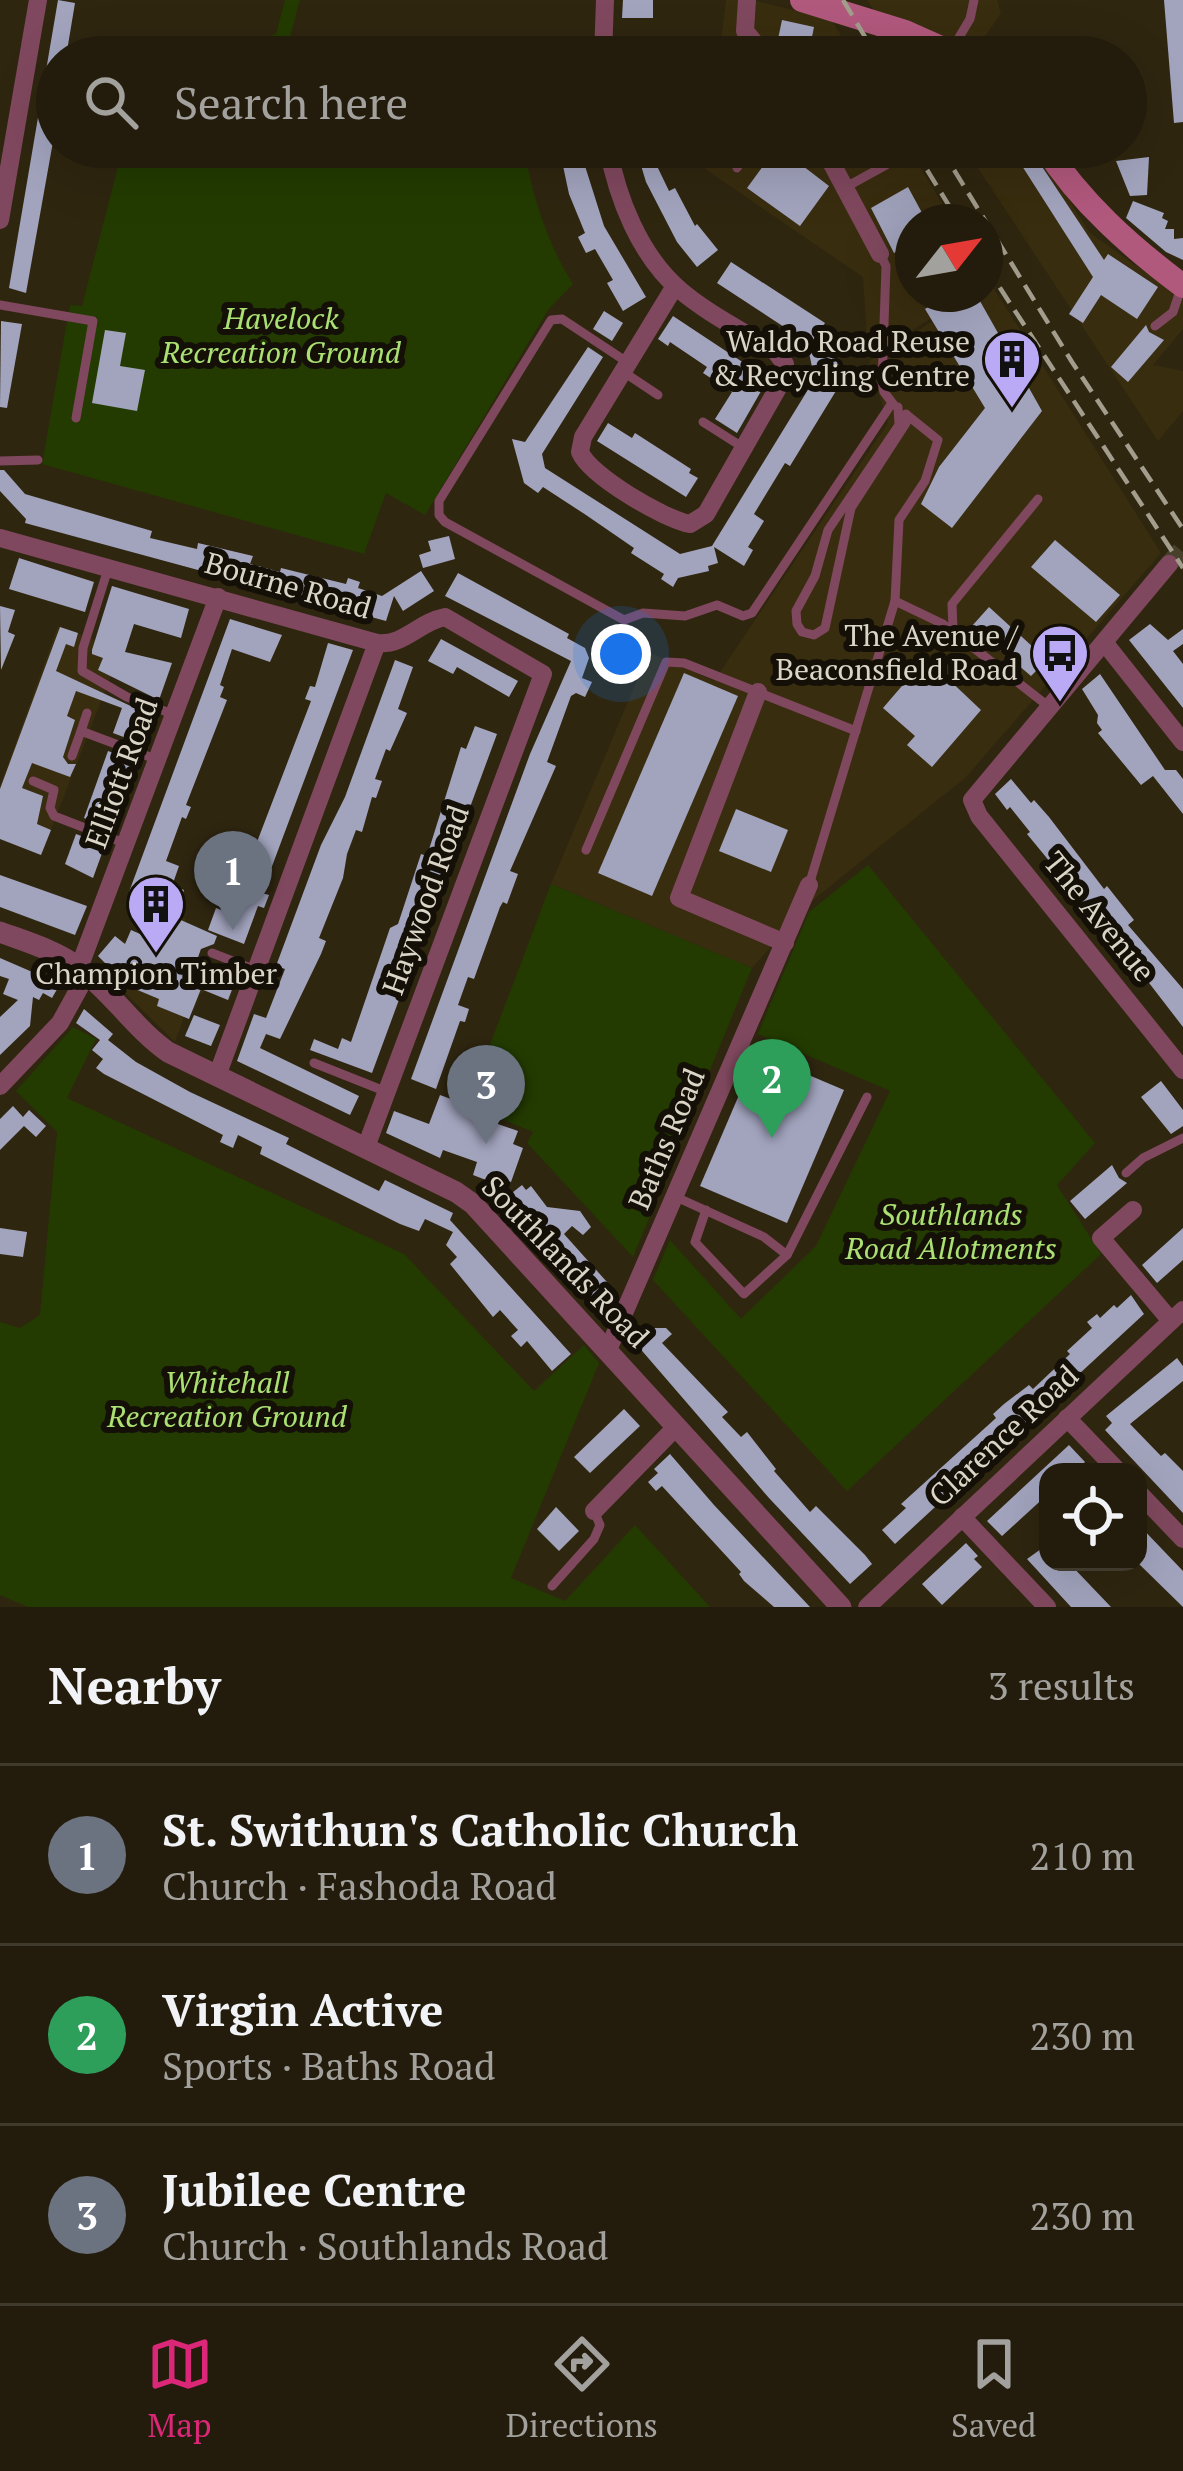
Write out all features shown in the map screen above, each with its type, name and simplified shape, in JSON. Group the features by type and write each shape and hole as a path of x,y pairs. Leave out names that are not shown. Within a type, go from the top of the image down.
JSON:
{"main road":[{"path":"802,0 905,36"},
{"path":"1059,168 1129,244 1183,285"}],"street":[{"path":"0,220 38,0"},
{"path":"604,36 605,0"},
{"path":"747,0 745,31 749,36"},
{"path":"615,168 631,220 660,269 675,286 776,352 785,372 700,520 686,524 592,470 581,458 583,437 675,286"},
{"path":"835,168 880,254"},
{"name":"Bourne Road","path":"0,538 377,643 398,641 431,620 445,617 543,674"},
{"path":"1048,706 1169,564"},
{"name":"Elliott Road","path":"0,1086 60,1023 218,597"},
{"path":"1103,642 1183,742"},
{"path":"217,1076 377,643"},
{"name":"Haywood Road","path":"366,1147 543,674"},
{"path":"758,692 679,898 784,943"},
{"name":"The Avenue","path":"1048,706 972,800 973,807 1183,1070"},
{"name":"Baths Road","path":"608,1350 809,885"},
{"name":"Southlands Road","path":"0,932 55,953 83,971 157,1045 473,1204 841,1607"},
{"path":"1132,1210 1101,1238 1177,1316"},
{"name":"Clarence Road","path":"867,1607 1177,1316"},
{"path":"1067,1418 1110,1463"},
{"path":"594,1511 677,1426"},
{"path":"1147,1501 1183,1539"},
{"path":"962,1517 1047,1607"}],"lane":[{"path":"963,36 974,0"},
{"path":"846,187 881,168"},
{"path":"880,254 886,266 882,383 898,408 907,423 851,508 825,628 814,635 802,632 796,611 815,576 828,530 899,424 898,408"},
{"path":"1155,326 1173,312 1183,285"},
{"path":"0,305 93,321 76,418"},
{"path":"658,395 562,319 551,320 438,508 446,522 615,619 643,614 685,616 717,605 743,616 752,614 898,408"},
{"path":"809,885 895,601 899,520 925,481 938,440 898,408"},
{"path":"704,422 744,448"},
{"path":"0,461 38,460"},
{"path":"954,633 952,604 1038,499"},
{"path":"109,567 82,648 82,671 127,697 175,715"},
{"path":"895,601 954,633 1048,706"},
{"path":"586,850 666,662 676,660 856,731"},
{"path":"72,756 87,713"},
{"path":"81,731 158,760"},
{"path":"33,781 54,790 50,808 54,816 128,844"},
{"path":"212,953 256,970"},
{"path":"314,1063 387,1092"},
{"path":"706,1210 695,1241 744,1294 787,1255 867,1097"},
{"path":"1126,1173 1143,1157 1183,1138"},
{"path":"676,1196 764,1237 787,1255"},
{"path":"552,1586 594,1539 600,1525 594,1511"}],"shaded area":[{"path":"726,0 752,0 831,19 841,36 722,36"},
{"path":"867,0 997,0 1001,13 985,36 891,36"},
{"path":"704,168 921,168 942,204 895,204 895,312 941,312 868,358 863,277"},
{"path":"978,168 1048,168 1090,233 1183,299 1183,329 1153,365 1183,371 1183,411 1158,441"},
{"path":"1003,303 1161,553 965,778 813,900 752,968 551,884 649,652 714,681 888,423 869,361 947,312 1003,312"},
{"path":"58,626 121,650 41,855 0,839 0,786"},
{"path":"159,908 186,918 170,964 234,987 229,1001 205,991 199,995 175,1042 101,969 125,941 140,953"}],"green space":[{"path":"285,0 300,0 290,36 270,36 276,34"},
{"name":"Havelock Recreation Ground","path":"118,168 528,168 542,218 573,284 548,310 425,515 386,493 364,554 42,464 70,305 82,306"},
{"name":"Southlands Road Allotments","path":"868,865 1095,1143 1057,1185 1101,1254 847,1491 653,1280 670,1240 741,1319 816,1246 890,1091 758,1034 809,912"},
{"path":"551,884 752,968 633,1257 527,1143 533,1132 467,1105"},
{"name":"Whitehall Recreation Ground","path":"73,1027 96,1039 67,1098 404,1254 534,1391 584,1345 599,1363 511,1578 565,1601 635,1525 710,1607 28,1607 0,1595 0,1322 20,1328 40,1315 57,1132 16,1091"}],"building":[{"path":"58,0 75,3 70,36 52,36"},
{"path":"623,0 653,0 653,18 622,18"},
{"path":"1164,0 1183,0 1183,122 1174,123"},
{"path":"782,20 814,27 812,36 779,36"},
{"path":"36,129 36,168 48,168 26,293 9,288"},
{"path":"1149,157 1147,195 1130,196 1119,168 1147,168"},
{"path":"563,168 586,168 604,226 646,297 623,311 607,283 613,280 595,249 586,253 578,237 585,233"},
{"path":"642,168 658,168 669,191 675,188 695,226 718,250 697,267 677,242"},
{"path":"762,168 806,168 829,186 800,226 747,188"},
{"path":"1023,168 1043,168 1104,260 1108,254 1158,287 1137,319 1101,295 1083,323 1069,314 1093,277"},
{"path":"908,187 917,204 895,204 894,253 871,208"},
{"path":"1133,201 1164,213 1165,229 1174,229 1174,239 1183,238 1183,260 1166,252 1126,218"},
{"path":"731,262 825,323 810,344 717,283"},
{"path":"604,311 623,323 612,341 593,329"},
{"name":"Waldo Road Reuse & Recycling Centre","path":"927,312 986,312 1042,411 952,528 921,504 939,467 985,408"},
{"path":"673,316 768,379 737,433 715,419 732,392 703,373 707,367 658,339"},
{"path":"1,321 22,324 7,408 0,407"},
{"path":"1146,325 1164,340 1128,382 1111,367"},
{"path":"105,330 126,333 120,366 145,370 137,411 92,403"},
{"path":"832,343 839,370 820,374 839,386 754,514 764,521 748,547 753,550 744,566 714,547 718,563 708,566 709,571 678,578 673,587 661,579 664,574 631,553 634,548 543,487 538,493 524,483 512,439 525,442 588,347 603,357 542,454 545,468 680,554 712,546 817,375 808,348"},
{"path":"608,423 632,438 635,433 691,469 689,473 698,478 686,497 597,441"},
{"path":"0,470 25,494 152,531 150,538 253,556 250,564 280,572 281,568 346,584 348,578 360,582 358,588 382,596 421,571 434,591 403,611 394,596 386,621 25,523 0,491"},
{"path":"449,536 455,559 423,568 419,555 431,551 428,541"},
{"path":"1055,540 1120,595 1096,622 1031,567"},
{"path":"19,558 94,582 85,612 9,589"},
{"path":"458,573 569,634 567,638 585,648 589,658 582,678 592,682 585,697 571,696 547,762 556,766 510,871 518,874 507,904 500,907 474,979 468,977 458,1005 469,1009 465,1022 460,1021 436,1089 411,1079 530,754 571,661 445,596"},
{"path":"112,586 189,609 181,638 134,624 125,652 172,663 159,700 98,670 103,658 92,650"},
{"path":"0,606 15,610 8,632 15,635 1,670"},
{"path":"989,607 1057,669 1049,678 1038,669 1031,676 972,626"},
{"path":"230,619 282,635 270,662 232,649 220,685 224,687 220,697 227,700 186,805 191,807 186,819 182,817 166,861 179,866 172,886 184,890 174,917 217,936 214,944 201,949 193,971 233,987 228,1000 201,989 189,1019 157,1006 159,999 128,986 98,956 115,936 125,944 131,930 147,937 160,904 129,892"},
{"path":"1150,624 1168,640 1183,629 1183,644 1173,651 1183,664 1183,708 1129,640"},
{"path":"60,627 78,633 74,647 66,644 56,671 152,716 142,744 113,733 122,708 76,691 67,716 75,720 63,757 68,764 76,764 70,777 32,763 22,788 43,796 37,824 51,830 41,855 0,839 0,789"},
{"path":"441,639 518,681 509,697 457,667 453,674 428,661"},
{"path":"328,643 353,650 262,893 269,895 264,908 258,906 244,944 208,930 216,908 224,911 238,873 247,868 311,701 305,699 310,686 315,687"},
{"path":"926,658 981,710 932,767 907,745 915,736 883,708"},
{"path":"395,660 413,667 398,709 407,713 390,751 386,749 375,779 382,781 376,798 372,797 362,832 356,830 347,854 343,878 319,938 326,941 321,954 280,1039 266,1034 260,1048 359,1096 350,1115 237,1061 254,1014 266,1018 285,969 276,966"},
{"path":"684,673 738,696 652,896 598,873"},
{"path":"1100,674 1165,770 1176,770 1183,779 1183,814 1153,776 1141,785 1098,733 1102,730 1098,715 1082,689"},
{"path":"475,726 497,734 372,1073 310,1050 314,1039 338,1049 342,1038 351,1042 390,928 398,924 421,854 427,856 461,747 466,749"},
{"path":"108,751 135,761 111,828 84,818"},
{"path":"1011,779 1049,817 1104,889 1107,886 1134,920 1128,925 1183,989 1183,1027 1136,966 1123,965 1142,950 1108,947 1115,941 995,794"},
{"path":"736,809 788,830 771,872 719,851"},
{"path":"76,834 105,845 93,878 65,864"},
{"path":"0,875 87,906 75,935 0,907"},
{"path":"0,958 60,984 52,998 43,993 39,1000 33,997 30,1026 0,1055 0,1017 18,1000 3,994 9,979 0,976"},
{"path":"84,1009 113,1034 108,1040 136,1062 190,1092 289,1138 286,1144 379,1191 385,1180 453,1213 450,1220 571,1354 552,1371 527,1341 521,1347 511,1336 518,1330 500,1310 493,1317 450,1264 457,1257 446,1245 453,1232 425,1219 419,1231 400,1224 260,1154 262,1147 238,1135 233,1148 220,1142 223,1135 104,1074 96,1068 103,1059 92,1050 100,1040 76,1023"},
{"path":"194,1015 220,1025 211,1046 185,1036"},
{"path":"757,1053 844,1090 787,1223 700,1186"},
{"path":"1161,1081 1183,1110 1183,1126 1171,1134 1141,1097"},
{"path":"440,1095 497,1116 495,1123 518,1131 513,1144 523,1148 511,1182 488,1174 486,1180 473,1175 477,1162 443,1150 440,1158 386,1133 394,1111 429,1124"},
{"path":"13,1106 23,1117 29,1110 46,1126 36,1137 24,1126 0,1150 0,1119"},
{"path":"1112,1165 1127,1183 1085,1219 1070,1201"},
{"path":"522,1185 526,1190 531,1186 547,1207 580,1211 591,1227 583,1235 572,1226 564,1234 615,1291 600,1313 526,1229 531,1224 508,1196"},
{"path":"0,1228 27,1232 23,1257 0,1254"},
{"path":"1183,1228 1183,1260 1157,1283 1142,1265"},
{"path":"1131,1295 1144,1314 895,1544 882,1530 906,1508 901,1504 996,1418 993,1414 1004,1404 1029,1385 1033,1389 1070,1354 1067,1351 1092,1328 1087,1322 1114,1305 1117,1308"},
{"path":"645,1328 666,1328 672,1334 662,1343 728,1412 722,1417 741,1437 747,1432 810,1512 816,1506 865,1555 872,1564 850,1584 637,1345 633,1339"},
{"path":"1177,1358 1183,1366 1183,1381 1130,1424 1183,1471 1183,1513 1147,1475 1147,1463 1136,1463 1105,1430 1112,1423 1106,1416"},
{"path":"624,1409 640,1426 590,1473 574,1457"},
{"path":"1069,1445 1085,1462 1084,1463 1050,1463"},
{"path":"670,1454 810,1607 774,1607 744,1581 741,1572 662,1486 656,1491 648,1482"},
{"path":"1039,1473 1039,1502 1002,1536 987,1521"},
{"path":"556,1507 579,1531 559,1551 537,1529"},
{"path":"1147,1533 1183,1571 1183,1607 1146,1571"},
{"path":"966,1543 982,1567 942,1605 922,1584"},
{"path":"1039,1550 1039,1571 1077,1571 1111,1607 1071,1607 1027,1559"}],"tunnel":[{"path":"1169,564 1183,548"}],"railway":[{"path":"843,0 864,36"},
{"path":"926,168 948,204"},
{"path":"953,168 1072,362 1183,529"},
{"path":"1003,293 1183,568"}],"place":[{"name":"Waldo Road Reuse & Recycling Centre","path":"1012,410"},
{"name":"The Avenue / Beaconsfield Road","path":"1060,704"},
{"name":"St. Swithun's Catholic Church","path":"233,930"},
{"name":"Champion Timber","path":"156,955"},
{"name":"Virgin Active","path":"772,1138"},
{"name":"Jubilee Centre","path":"486,1144"}]}
